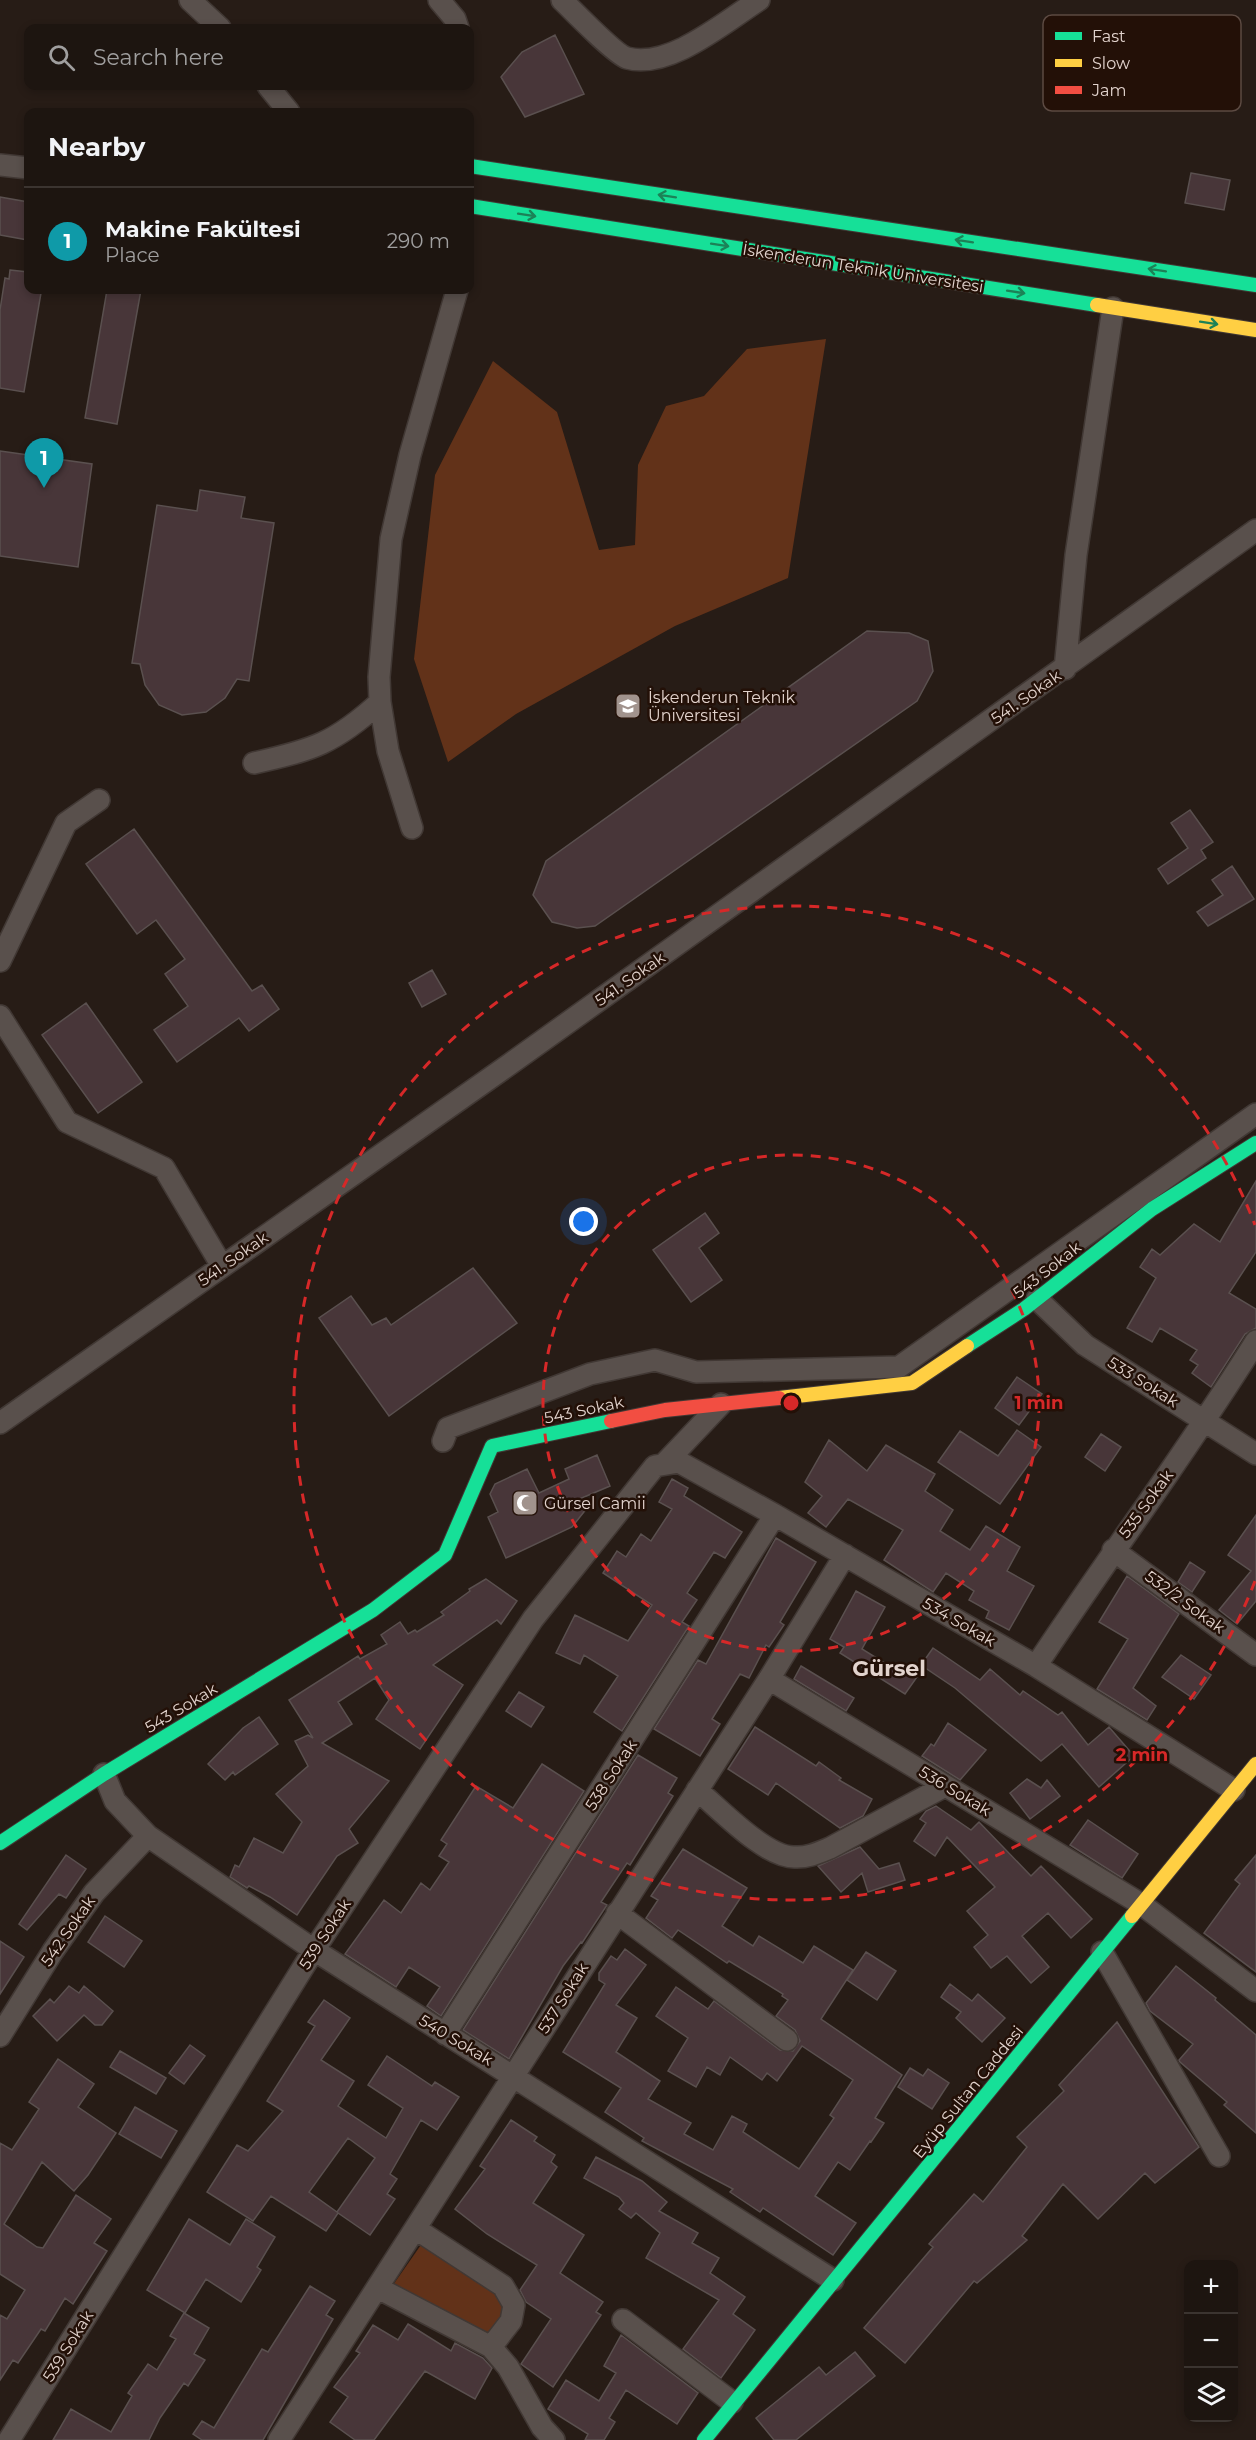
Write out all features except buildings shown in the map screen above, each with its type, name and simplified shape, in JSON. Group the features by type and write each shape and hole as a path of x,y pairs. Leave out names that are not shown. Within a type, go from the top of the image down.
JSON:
{"street":[{"path":"190,0 216,24"},
{"path":"439,0 457,24"},
{"path":"562,0 626,58 648,59 674,53 759,0"},
{"path":"271,90 286,108"},
{"path":"0,165 24,168"},
{"path":"474,167 1256,285"},
{"name":"İskenderun Teknik Üniversitesi","path":"474,207 1256,330"},
{"path":"412,828 388,751 380,702 391,539 410,455 456,294"},
{"path":"1065,669 1076,555 1113,308"},
{"name":"541. Sokak","path":"0,1423 1065,669 1256,530"},
{"path":"254,763 321,745 349,730 380,702"},
{"path":"0,961 66,823 99,800"},
{"path":"0,1016 67,1122 164,1168 222,1266"},
{"path":"443,1441 448,1428 590,1374 655,1359 696,1372 899,1367 1256,1114"},
{"name":"543 Sokak","path":"0,1843 104,1774 373,1610 445,1555 492,1446 665,1410 912,1383 1037,1299 1152,1209 1256,1143"},
{"name":"533 Sokak","path":"1037,1299 1085,1345 1256,1454"},
{"name":"535 Sokak","path":"1036,1666 1113,1550 1206,1422 1256,1341"},
{"name":"539 Sokak","path":"9,2440 314,1950 533,1619 655,1466 672,1462 721,1404"},
{"name":"534 Sokak","path":"672,1462 775,1515 1036,1666 1234,1790"},
{"name":"538 Sokak","path":"445,2034 775,1515"},
{"name":"532/2 Sokak","path":"1113,1550 1256,1655"},
{"name":"537 Sokak","path":"279,2440 769,1679 845,1555"},
{"name":"536 Sokak","path":"769,1679 1141,1904 1256,1991"},
{"name":"Eyüp Sultan Caddesi","path":"704,2440 732,2402 1256,1764"},
{"name":"540 Sokak","path":"104,1774 115,1801 148,1836 314,1950 445,2034 514,2075 833,2280"},
{"path":"697,1790 774,1853 793,1858 810,1856 830,1848 945,1785"},
{"name":"542 Sokak","path":"0,2036 53,1951 94,1893 148,1836"},
{"path":"617,1913 787,2040"},
{"path":"1102,1952 1219,2156"},
{"path":"416,2229 502,2286 514,2305 512,2321 491,2347"},
{"path":"378,2288 491,2347 508,2367 543,2436"},
{"path":"623,2320 732,2402"}],"shaded area":[{"path":"826,339 788,578 675,626 516,714 448,762 414,659 435,475 493,361 557,412 599,550 635,545 638,465 666,406 704,396 747,349"},
{"path":"423,2242 499,2295 506,2316 490,2339 393,2285"}],"traffic: fast":[{"path":"474,167 1256,285"},
{"path":"474,207 1097,305"},
{"path":"967,1346 1024,1309 1152,1209 1256,1143"},
{"path":"0,1843 104,1774 373,1610 445,1555 492,1446 611,1421"},
{"path":"704,2440 1132,1916"}],"traffic: slow":[{"path":"1097,305 1256,330"},
{"path":"779,1398 912,1383 967,1346"},
{"path":"1132,1916 1256,1764"}],"traffic: jam":[{"path":"611,1421 665,1410 779,1398"}],"place":[{"name":"Makine Fakültesi","path":"44,488"},
{"name":"İskenderun Teknik Üniversitesi","path":"628,706"},
{"name":"Gürsel Camii","path":"525,1503"}],"district":[{"name":"Gürsel","path":"889,1668"}]}
